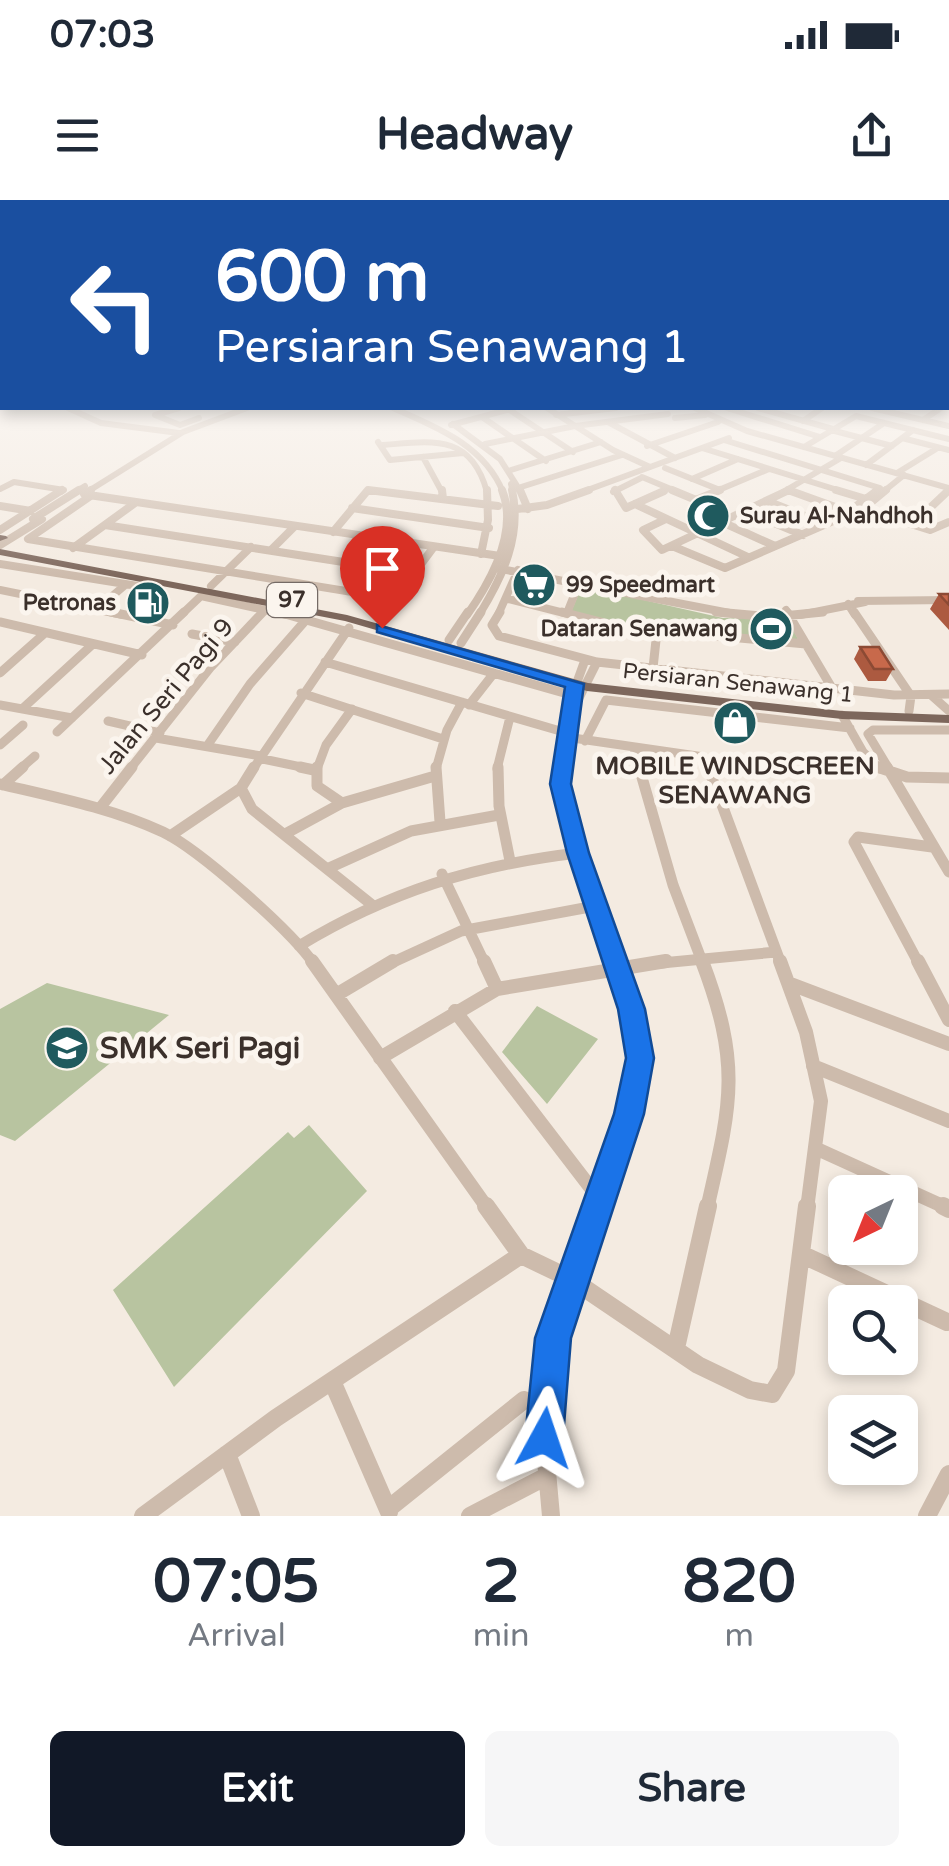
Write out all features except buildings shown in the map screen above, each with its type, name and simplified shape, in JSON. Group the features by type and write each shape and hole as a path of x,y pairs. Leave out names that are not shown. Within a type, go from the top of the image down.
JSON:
{"main road":[{"name":"Persiaran Senawang 1","path":"4,544 352,613 455,641 580,684 949,711"},
{"name":"Persiaran Senawang 1","path":"4,544 348,618 580,684 842,714 949,719"}],"street":[{"path":"4,544 133,454"},
{"path":"147,454 28,539 395,599 433,548"},
{"path":"387,454 390,460 457,454"},
{"path":"462,454 487,482 490,528 481,554"},
{"path":"483,454 504,473 514,490 500,568"},
{"path":"495,454 512,470 528,508"},
{"path":"540,454 599,486"},
{"path":"512,470 565,454"},
{"path":"667,454 675,458"},
{"path":"333,532 368,490 510,509 528,508 687,454"},
{"path":"694,454 612,491 626,508 662,492 775,546"},
{"path":"723,454 866,499"},
{"path":"672,546 722,569 849,512 879,487 775,454"},
{"path":"825,454 949,489 913,524"},
{"path":"827,454 875,470 862,482"},
{"path":"686,515 643,530 660,549 672,546 807,480 842,454"},
{"path":"866,465 880,454"},
{"path":"928,454 863,508 930,530 949,522"},
{"path":"521,486 622,455 650,467"},
{"path":"423,457 441,483 443,499"},
{"path":"692,479 738,459"},
{"path":"665,468 720,490"},
{"path":"628,475 696,500 769,468"},
{"path":"640,478 698,509"},
{"path":"0,489 18,482 64,490 31,511 4,544"},
{"path":"788,490 849,512"},
{"path":"0,506 47,513 88,495 500,556"},
{"path":"766,501 825,524"},
{"path":"73,548 135,503"},
{"path":"635,504 748,557"},
{"path":"352,508 490,528"},
{"path":"455,641 500,568 510,509"},
{"path":"745,511 802,535"},
{"path":"105,525 414,573"},
{"path":"271,550 295,526"},
{"path":"212,586 251,547"},
{"path":"0,564 124,586 144,586"},
{"path":"500,568 729,617 865,602 949,600"},
{"path":"518,570 508,599 492,624 499,636 597,662 911,696 949,694"},
{"path":"567,614 580,584"},
{"path":"97,609 124,586"},
{"path":"0,590 173,625"},
{"path":"57,732 202,596 494,673 580,684"},
{"path":"508,599 620,628 806,644"},
{"path":"848,604 911,696 909,711"},
{"name":"Jalan Seri Pagi 9","path":"100,808 264,612"},
{"path":"785,612 832,688"},
{"path":"170,836 241,788 301,692 350,632 348,618"},
{"path":"207,746 250,684 306,621"},
{"path":"0,622 142,654"},
{"path":"653,668 657,631"},
{"path":"0,673 45,633"},
{"path":"192,634 235,642"},
{"path":"22,709 94,644"},
{"path":"551,1516 544,1438 553,1338 629,1114 640,1058 638,1034 578,853 560,784 585,660"},
{"path":"2,784 100,808 170,836 216,868 300,946 522,1255 572,1280 676,1348 750,1390 772,1394 784,1379 821,1101 788,983 704,757 584,740 568,730 510,717 326,662"},
{"path":"568,730 580,684 597,662"},
{"path":"440,822 435,776 443,739 465,704 494,673"},
{"path":"301,692 443,739"},
{"path":"931,694 949,711"},
{"path":"584,740 606,700 850,728"},
{"path":"0,705 72,718"},
{"path":"342,803 316,786 314,770 328,740 352,709"},
{"path":"842,714 876,772 893,778 949,779"},
{"path":"510,717 499,741 495,777 498,815 510,861"},
{"path":"108,721 314,770"},
{"path":"3,739 23,725"},
{"path":"949,730 868,731 949,872"},
{"path":"634,749 673,886 727,1033 732,1067 730,1109 676,1348"},
{"path":"2,784 35,756"},
{"path":"284,834 342,803 435,776"},
{"path":"241,788 245,802 371,904"},
{"path":"329,868 372,845 440,822 498,815"},
{"path":"932,847 858,837 854,842 949,1020"},
{"path":"300,946 371,904 442,874 578,853"},
{"path":"442,874 497,989"},
{"path":"336,995 434,940 468,928 595,906"},
{"path":"380,1058 497,989 700,956 776,952"},
{"path":"788,983 949,1044"},
{"path":"456,1011 600,1200"},
{"path":"813,1066 949,1120"},
{"path":"816,1148 949,1209"},
{"path":"143,1516 332,1380 522,1255"},
{"path":"803,1255 947,1322"},
{"path":"332,1380 390,1513 524,1400"},
{"path":"227,1454 252,1516"},
{"path":"928,1516 949,1474"},
{"path":"470,1516 501,1496 547,1476"}],"green space":[{"path":"582,586 723,618 786,615 799,641 621,625 571,612"},
{"path":"47,983 169,1015 15,1141 0,1135 0,1009"},
{"path":"537,1006 598,1039 547,1104 502,1052"},
{"path":"309,1125 367,1191 174,1387 113,1290 288,1132 294,1138"}],"place":[{"name":"Surau Al-Nahdhoh","path":"708,516"},
{"name":"99 Speedmart","path":"534,585"},
{"name":"Petronas","path":"148,603"},
{"name":"Dataran Senawang","path":"771,629"},
{"name":"MOBILE WINDSCREEN SENAWANG","path":"735,723"},
{"name":"SMK Seri Pagi","path":"67,1048"}],"route":[{"path":"382,628 574,684 560,784 578,853 632,1009 640,1058 629,1114 553,1338 544,1438"}]}
